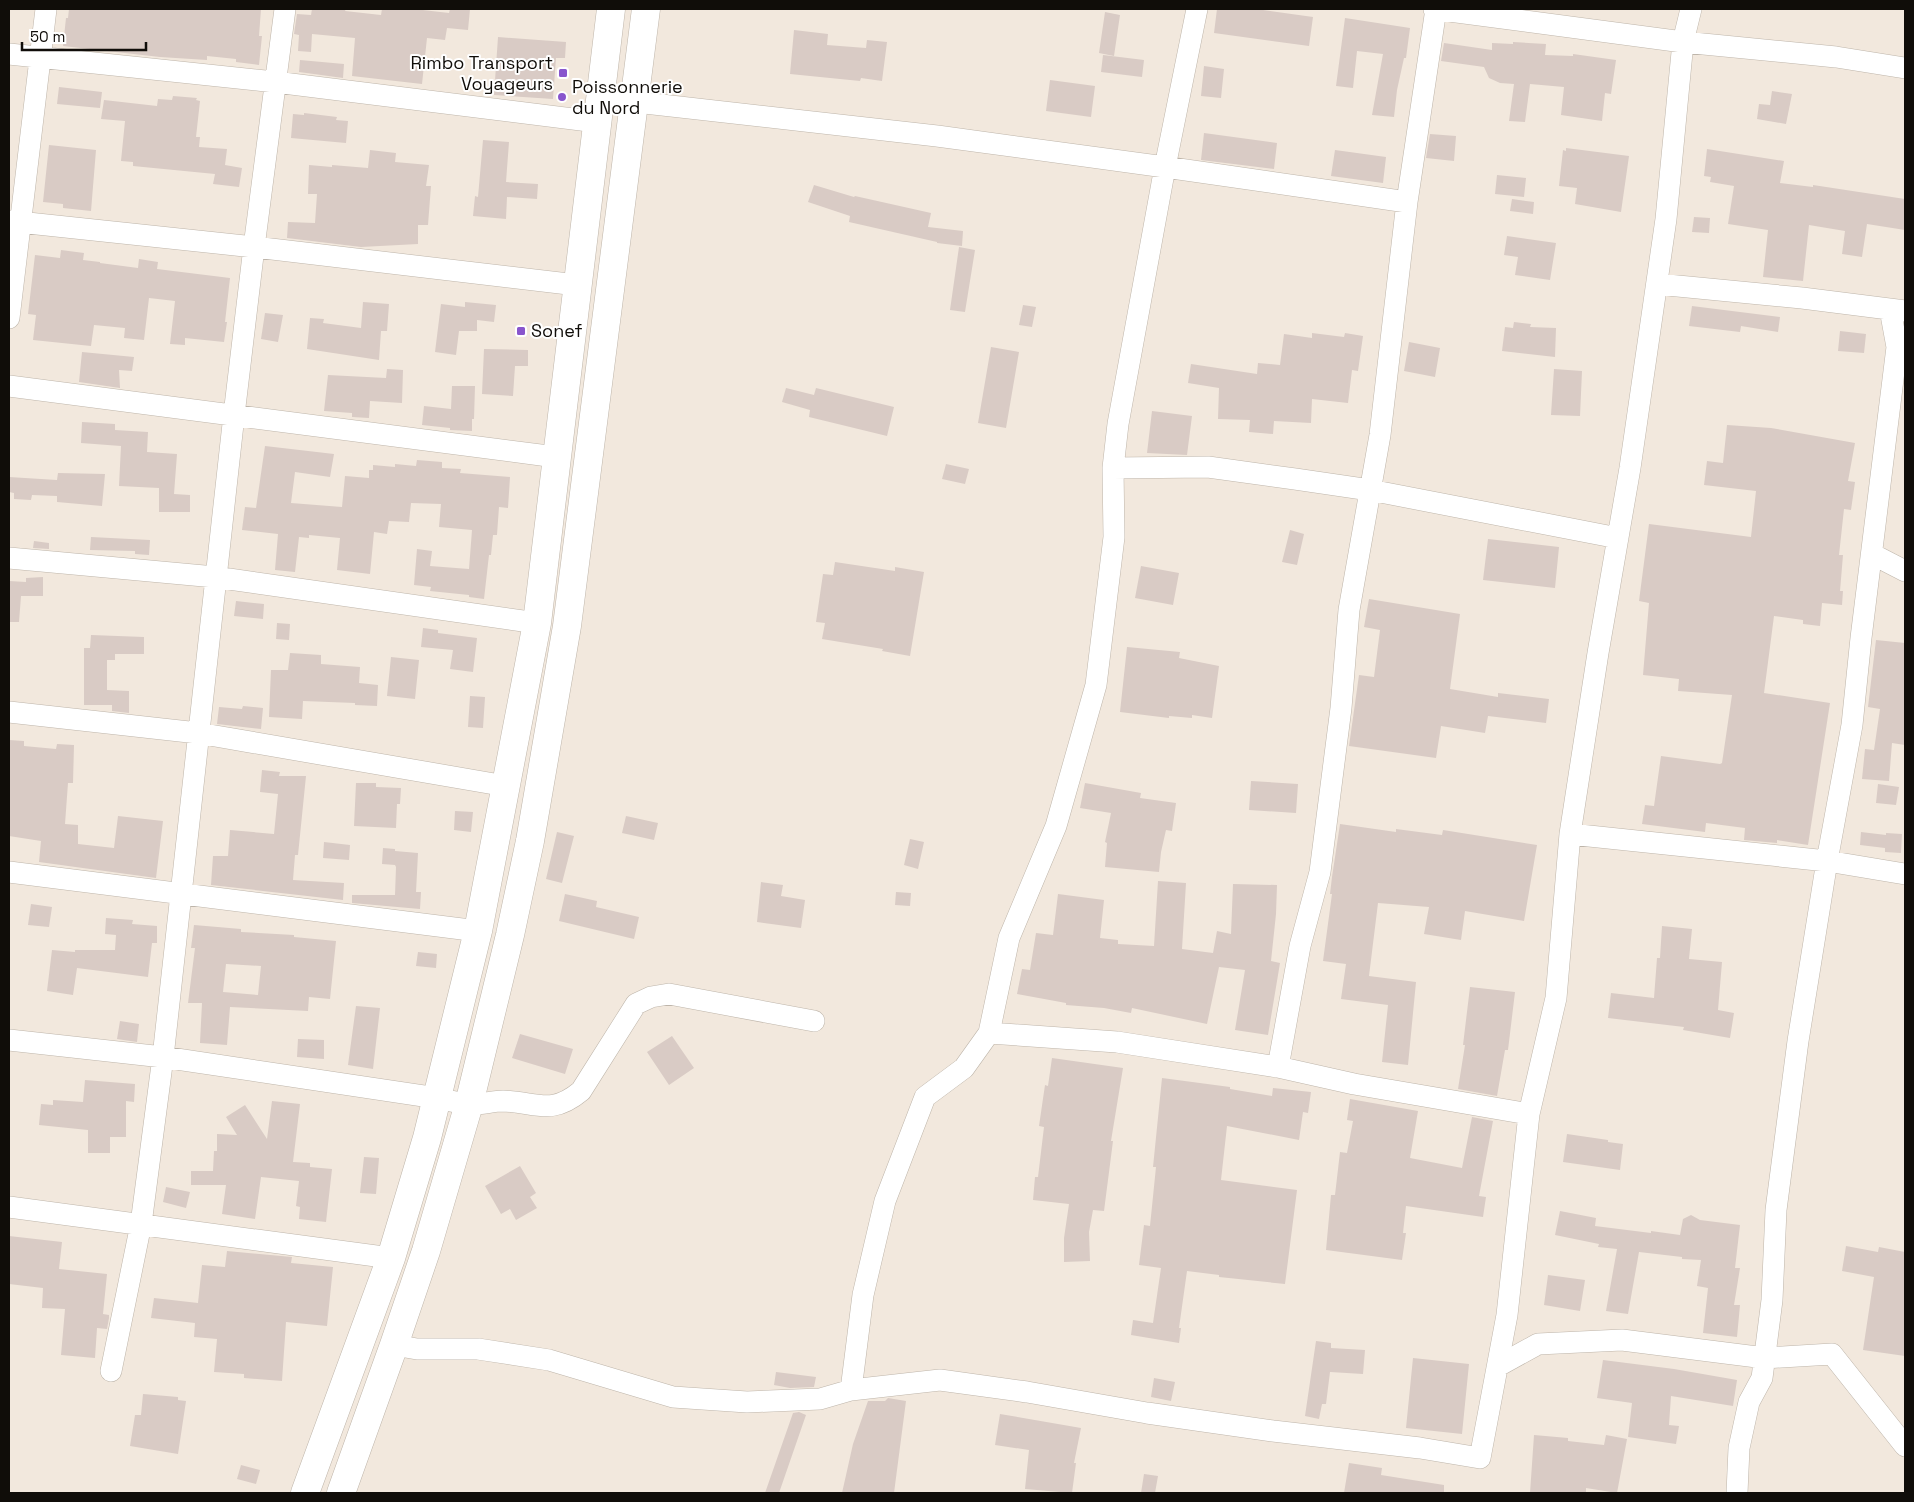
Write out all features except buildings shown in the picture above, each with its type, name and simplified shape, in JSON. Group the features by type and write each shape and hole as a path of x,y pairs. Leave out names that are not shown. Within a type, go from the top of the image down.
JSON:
{"highway":[{"path":"308,1492 391,1258 427,1138 478,931 537,623 611,9"},
{"path":"341,1493 426,1251 469,1104 510,935 530,841 567,626 646,9"},
{"path":"544,565 574,569"},
{"path":"356,1354 391,1355"}],"street":[{"path":"9,318 15,222 46,9"},
{"path":"111,1371 140,1224 163,1058 215,578 254,247 285,9"},
{"path":"852,1390 863,1295 885,1201 925,1097 964,1068 989,1033 1009,938 1056,826 1096,685 1114,537 1113,468 1118,424 1165,167 1197,9"},
{"path":"1278,1066 1300,946 1320,872 1341,708 1349,610 1380,435 1407,202 1435,9 1683,42 1836,57 1905,68"},
{"path":"391,1355 417,1348 478,1348 549,1360 673,1397 747,1402 820,1399 852,1390 940,1380 1027,1392 1147,1413 1273,1431 1420,1448 1480,1458 1507,1315 1529,1114 1556,998 1570,834 1598,653 1630,468 1666,219 1683,42 1691,9"},
{"path":"9,54 275,82 599,110 633,102 937,136 1407,202"},
{"path":"15,222 254,247 577,285"},
{"path":"1656,284 1802,298 1897,310 1897,347 1852,725 1827,861 1798,1041 1776,1210 1772,1300 1765,1358 1762,1378 1749,1402 1739,1448 1737,1493"},
{"path":"9,386 556,458"},
{"path":"1113,468 1208,466 1370,490 1618,538"},
{"path":"1872,554 1905,571"},
{"path":"9,558 215,578 537,623"},
{"path":"9,712 198,733 506,786"},
{"path":"1570,834 1827,861 1905,874"},
{"path":"9,872 181,892 478,931"},
{"path":"9,1040 163,1058 469,1104 503,1101 554,1106 570,1100 582,1091 636,1004 651,997 669,994 814,1022"},
{"path":"989,1033 1117,1042 1278,1066 1354,1084 1529,1114"},
{"path":"9,1208 391,1258"},
{"path":"1498,1366 1538,1344 1622,1340 1765,1358 1832,1354 1905,1446"}],"place":[{"name":"Rimbo Transport Voyageurs","path":"563,73"},
{"name":"Poissonnerie du Nord","path":"562,97"},
{"name":"Sonef","path":"521,331"}]}
